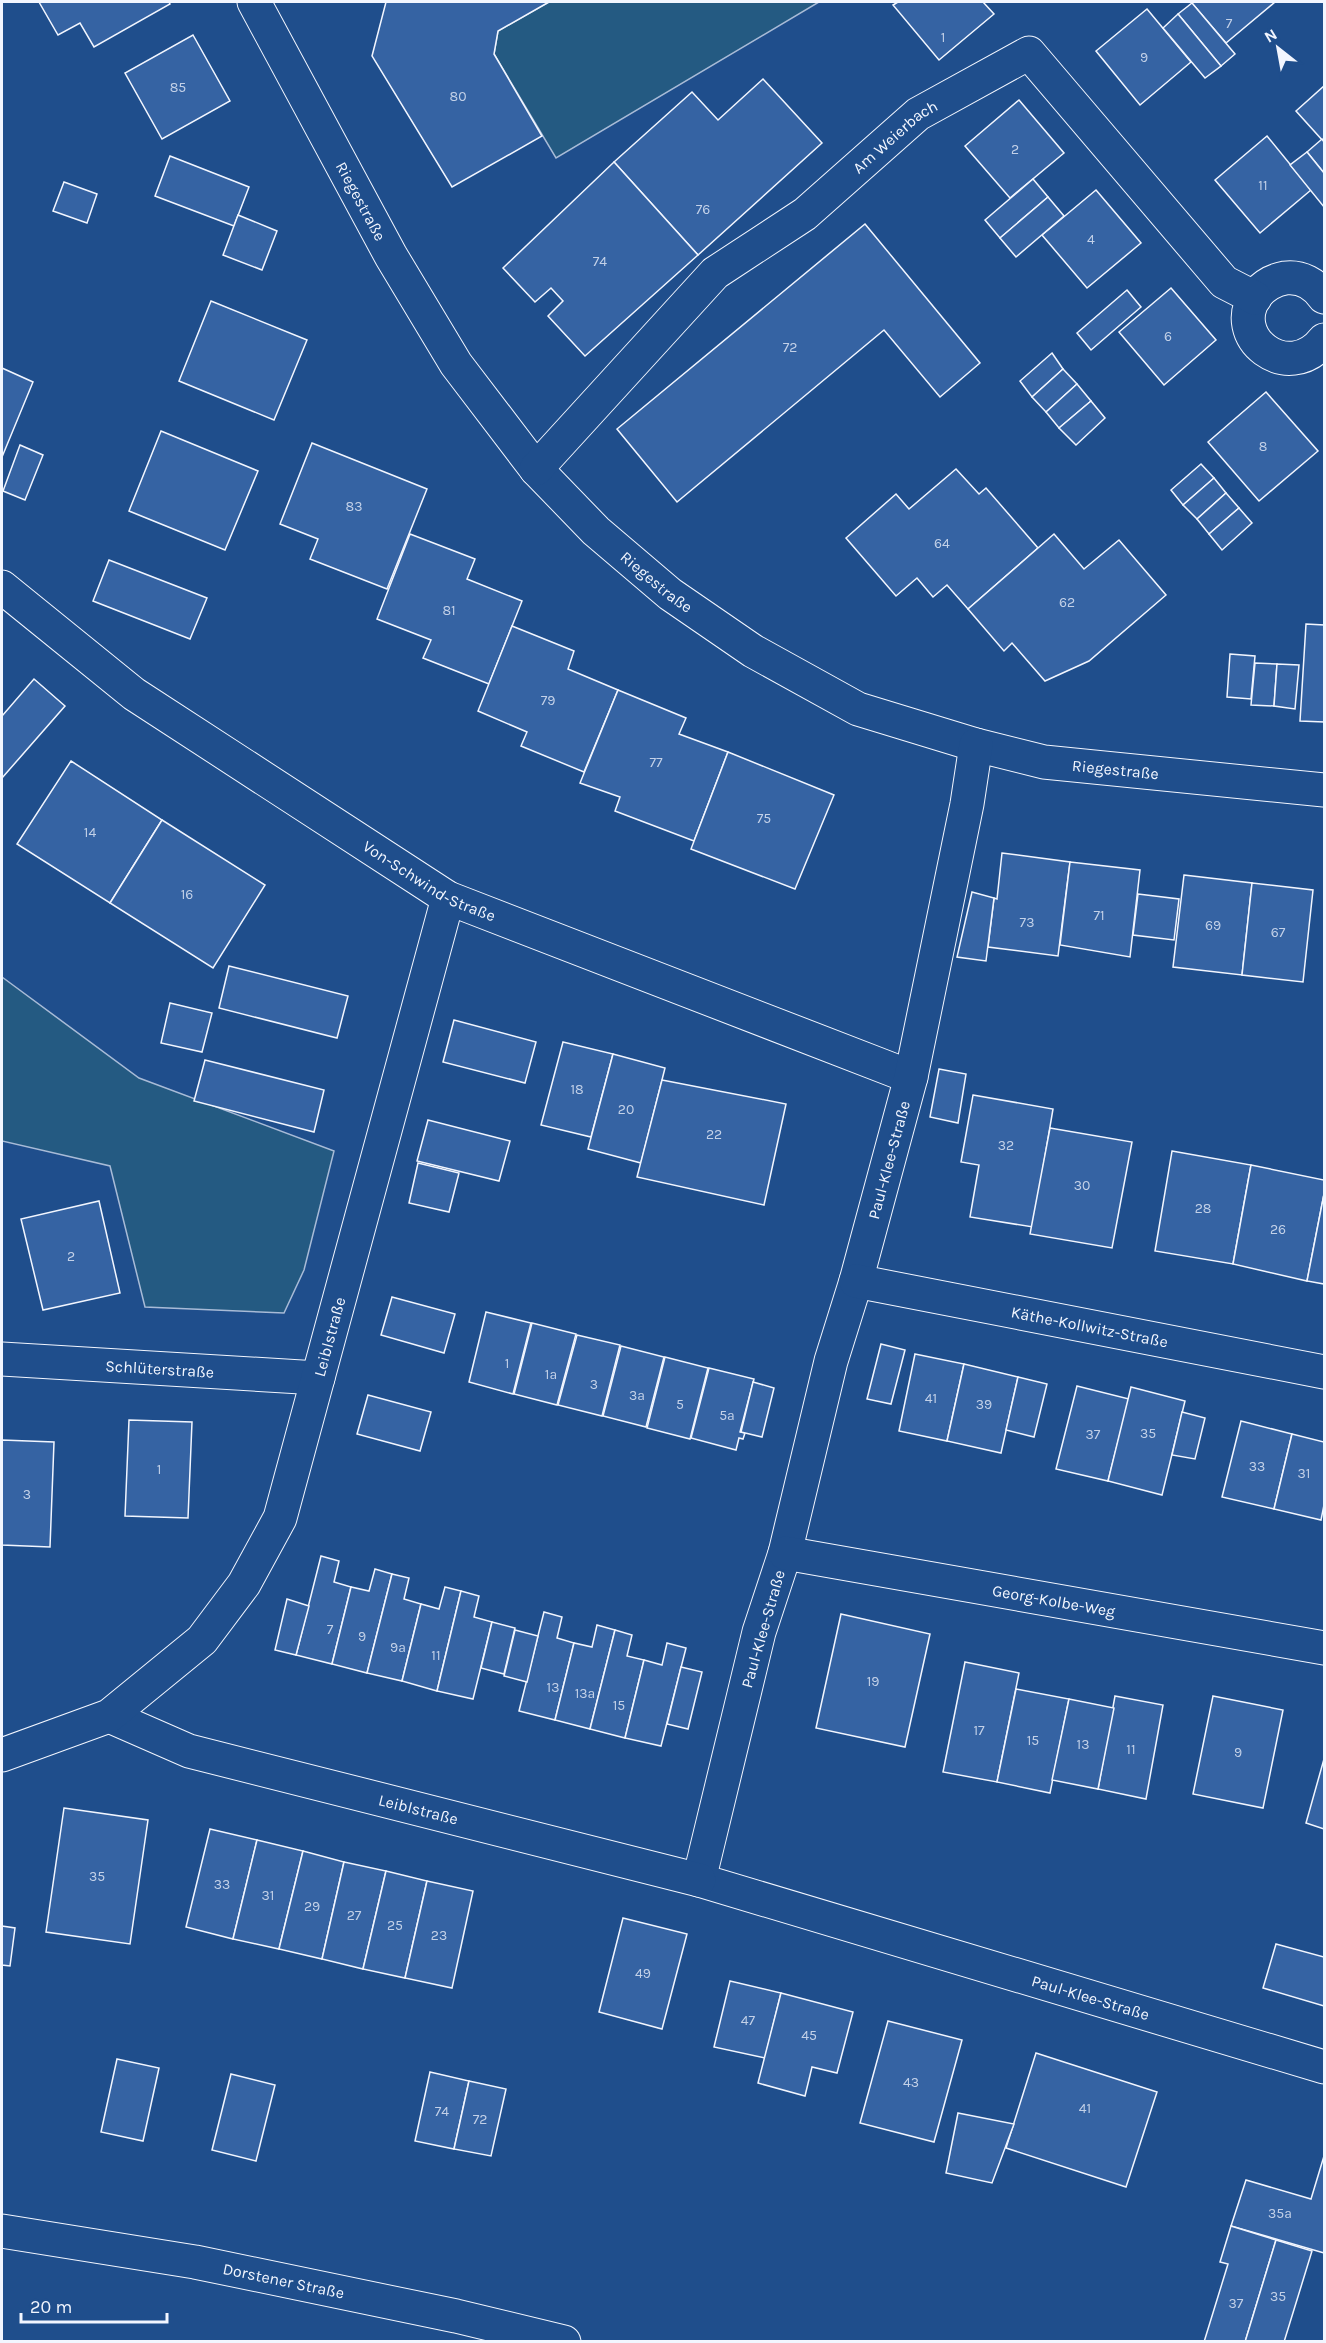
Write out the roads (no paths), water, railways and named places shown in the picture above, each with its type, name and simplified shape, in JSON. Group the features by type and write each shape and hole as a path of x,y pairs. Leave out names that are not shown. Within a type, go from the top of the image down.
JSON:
{"street":[{"name":"Riegestraße","path":"254,2 391,256 456,364 536,469 596,531 670,594 753,651 858,709 976,745 1044,762 1324,790"},
{"name":"Am Weierbach","path":"536,469 715,273 805,213 918,114 1029,53 1224,282 1255,298"},
{"path":"1324,297 1315,286 1305,280 1294,278 1271,282 1255,298 1249,320 1257,342 1265,351 1286,360 1309,355 1324,340"},
{"name":"Von-Schwind-Straße","path":"2,587 134,694 448,898 911,1077"},
{"name":"Paul-Klee-Straße","path":"976,745 967,804 911,1077 856,1281 831,1361 785,1552 759,1632 699,1880 1324,2067"},
{"name":"Leiblstraße","path":"2,1755 109,1716 202,1640 244,1584 280,1518 448,898"},
{"name":"Käthe-Kollwitz-Straße","path":"856,1281 1324,1372"},
{"name":"Schlüterstraße","path":"2,1359 318,1378"},
{"name":"Georg-Kolbe-Weg","path":"785,1552 1324,1648"},
{"name":"Leiblstraße","path":"109,1716 189,1751 699,1880"},
{"name":"Dorstener Straße","path":"2,2231 195,2262 456,2316 564,2342"}]}
